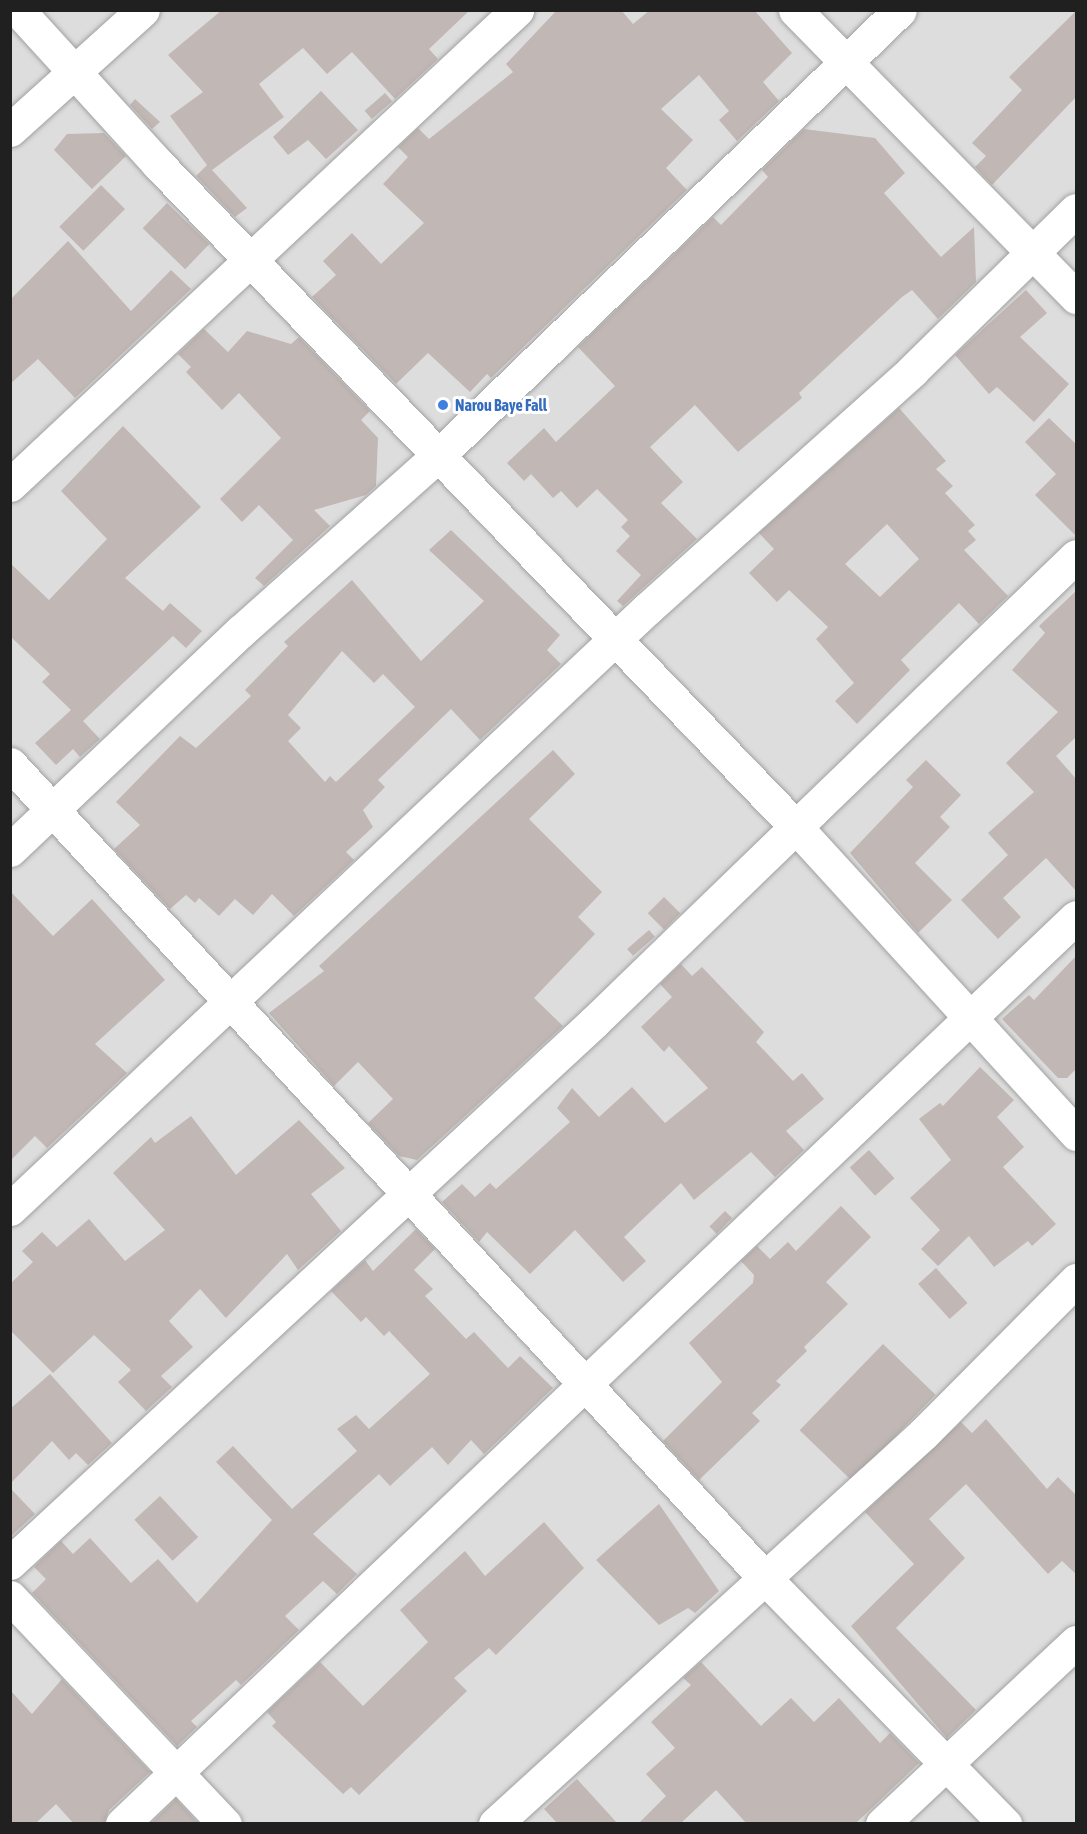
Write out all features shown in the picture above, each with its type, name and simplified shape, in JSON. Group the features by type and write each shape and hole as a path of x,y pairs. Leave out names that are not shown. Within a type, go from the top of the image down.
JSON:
{"street":[{"path":"18,10 251,261 440,454 796,827 967,1018 1077,1134"},
{"path":"10,130 143,10"},
{"path":"10,486 517,10"},
{"path":"795,10 844,63 1034,250 1077,297"},
{"path":"10,850 55,810 241,631 440,454 900,10"},
{"path":"10,1209 228,999 618,642 647,609 913,370 1077,210"},
{"path":"10,1563 408,1196 1077,556"},
{"path":"10,764 55,810 408,1196 588,1385 763,1576 948,1762 1005,1824"},
{"path":"122,1824 588,1385 967,1018 1077,917"},
{"path":"495,1824 763,1576 923,1434 1077,1280"},
{"path":"10,1597 225,1824"},
{"path":"882,1824 1077,1642"}],"shaded area":[{"path":"11,11 1076,11 1076,1823 11,1823"}],"building":[{"path":"222,10 470,10 429,49 438,59 395,99 352,52 327,74 303,48 259,84 284,117 212,170 247,208 235,217 196,176 207,165 170,116 203,92 168,55"},
{"path":"557,10 621,10 633,24 650,10 754,10 792,53 763,82 779,101 737,141 719,120 729,111 699,75 661,109 693,140 666,168 687,190 491,378 487,374 470,392 428,353 396,384 312,297 336,275 323,261 352,233 381,264 424,223 383,184 408,157 398,147 418,128 429,139 513,72 506,64"},
{"path":"1077,10 1077,96 992,185 975,167 986,156 972,143 1022,90 1009,77"},
{"path":"321,91 358,130 326,159 308,140 288,155 273,137"},
{"path":"385,93 392,101 372,119 365,111"},
{"path":"135,99 160,122 152,129 130,105"},
{"path":"804,129 875,138 905,173 884,193 941,257 974,227 976,282 938,319 912,290 902,297 799,393 802,398 738,452 695,405 650,447 683,482 661,503 697,539 623,606 617,601 641,575 616,551 630,536 621,527 628,520 597,489 577,508 561,491 553,498 531,474 524,481 507,463 544,428 556,442 615,386 578,347 713,217 721,225 768,177 762,170"},
{"path":"104,133 126,156 92,189 54,150 67,134"},
{"path":"101,185 125,209 83,251 59,227"},
{"path":"167,203 209,244 185,269 143,228"},
{"path":"68,241 131,311 171,270 191,289 75,398 38,359 10,384 10,300"},
{"path":"1026,290 1047,313 1020,337 1069,384 1034,422 997,387 989,394 955,355"},
{"path":"204,329 228,352 247,331 291,344 299,337 370,411 361,420 378,438 376,486 366,495 314,510 330,526 264,586 255,578 293,540 259,505 242,522 220,499 281,438 239,393 222,410 186,372 191,367 178,354"},
{"path":"899,408 946,461 936,469 953,486 945,493 975,525 968,531 976,540 964,550 1008,596 979,624 959,603 901,660 910,670 857,724 835,701 854,683 816,639 828,627 789,590 777,602 749,573 774,549 759,533","holes":["887,524 919,559 880,597 845,564"]},
{"path":"1049,418 1077,445 1077,537 1035,495 1056,474 1025,442"},
{"path":"123,426 201,507 125,578 163,611 170,603 202,631 186,648 173,636 83,721 100,739 80,757 73,749 56,765 35,743 71,710 42,682 50,674 10,636 10,563 49,600 107,539 61,491"},
{"path":"451,530 560,635 547,650 561,664 480,740 451,709 378,780 385,787 363,810 373,827 346,852 354,860 294,916 272,894 253,915 235,899 219,916 199,898 195,903 186,895 170,909 114,849 140,825 116,802 180,736 196,748 251,696 245,690 288,646 284,642 352,580 421,661 484,601 429,550","holes":["342,651 374,683 383,674 415,707 336,782 330,776 325,782 288,741 301,728 288,715"]},
{"path":"1077,590 1077,736 1056,756 1077,780 1077,892 1046,858 1003,898 1021,917 998,939 961,900 1008,855 988,833 1034,792 1006,763 1058,712 1012,670 1045,633 1039,626"},
{"path":"553,750 575,774 529,819 602,892 578,917 595,934 534,998 563,1026 417,1160 399,1156 368,1123 393,1099 358,1062 334,1086 269,1013 324,971 319,966"},
{"path":"926,760 961,795 940,817 950,827 915,863 952,900 918,933 850,853 913,787 906,780"},
{"path":"10,891 53,936 92,899 165,980 95,1044 127,1073 47,1148 35,1136 10,1161"},
{"path":"664,897 680,913 664,930 648,913"},
{"path":"649,930 655,937 633,956 627,949"},
{"path":"1077,955 1077,1068 1067,1078 1058,1078 1002,1019 1029,995 1034,1000"},
{"path":"681,964 692,976 702,967 764,1032 756,1042 793,1081 802,1073 824,1099 786,1131 804,1150 775,1177 751,1152 694,1200 681,1183 624,1237 646,1261 623,1282 575,1230 530,1274 487,1232 479,1242 442,1202 462,1184 475,1197 490,1183 496,1189 570,1122 557,1108 572,1088 599,1117 632,1087 665,1123 708,1088 669,1046 664,1052 641,1027 672,997 660,984"},
{"path":"980,1067 1014,1100 997,1117 1024,1147 1003,1167 1056,1224 1032,1246 1028,1241 994,1267 969,1236 938,1266 921,1249 940,1230 910,1198 951,1160 919,1119 940,1103 943,1106"},
{"path":"191,1116 236,1175 299,1120 345,1168 311,1194 341,1231 298,1270 287,1254 226,1318 200,1289 169,1321 193,1347 161,1376 172,1387 146,1411 118,1382 131,1370 94,1335 53,1373 10,1330 10,1284 33,1262 22,1251 42,1232 57,1247 89,1219 125,1261 165,1230 113,1173 151,1137 155,1143"},
{"path":"869,1150 894,1178 875,1196 850,1167"},
{"path":"841,1206 871,1237 826,1282 848,1304 804,1347 807,1351 776,1381 781,1385 752,1413 760,1421 699,1480 663,1441 722,1382 689,1343 753,1283 754,1275 741,1261 757,1246 770,1259 788,1242 796,1251"},
{"path":"725,1211 732,1218 717,1234 709,1227"},
{"path":"416,1229 435,1249 414,1270 433,1289 425,1296 466,1339 474,1332 508,1368 520,1356 553,1388 484,1454 471,1440 448,1465 432,1447 390,1486 379,1474 313,1534 357,1574 337,1594 323,1581 285,1616 299,1630 241,1685 236,1680 191,1721 197,1727 177,1746 32,1593 46,1579 34,1567 61,1541 73,1554 90,1538 131,1583 158,1559 197,1603 272,1520 216,1462 233,1446 292,1509 357,1451 337,1429 356,1415 369,1429 430,1374 389,1331 384,1336 366,1317 361,1322 331,1291 365,1260 373,1271"},
{"path":"936,1268 967,1303 950,1319 918,1284"},
{"path":"883,1344 936,1395 852,1481 800,1430"},
{"path":"50,1374 112,1443 88,1465 76,1453 69,1460 52,1441 10,1484 10,1409"},
{"path":"986,1419 1047,1489 1058,1477 1077,1496 1077,1575 1062,1561 1048,1574 966,1484 929,1519 965,1558 896,1628 976,1710 947,1738 851,1626 914,1564 865,1512 961,1422 972,1433"},
{"path":"10,1488 35,1514 10,1537"},
{"path":"160,1496 198,1537 173,1561 134,1520"},
{"path":"659,1504 719,1591 695,1613 688,1608 659,1625 596,1560"},
{"path":"544,1522 584,1568 496,1655 489,1648 454,1678 467,1691 359,1795 351,1787 343,1794 272,1726 276,1722 267,1712 320,1662 363,1706 428,1642 400,1610 465,1551 485,1576"},
{"path":"701,1662 761,1726 791,1698 814,1722 839,1698 880,1743 890,1733 919,1763 855,1824 747,1824 716,1790 680,1824 638,1824 666,1796 646,1774 675,1748 651,1722 691,1685 683,1678"},
{"path":"62,1679 150,1772 109,1810 104,1824 74,1824 56,1804 35,1824 10,1824 10,1690 32,1714"},
{"path":"577,1779 618,1824 558,1824 544,1809"},
{"path":"176,1799 199,1824 150,1824"}],"place":[{"name":"Narou Baye Fall","path":"443,405"}]}
